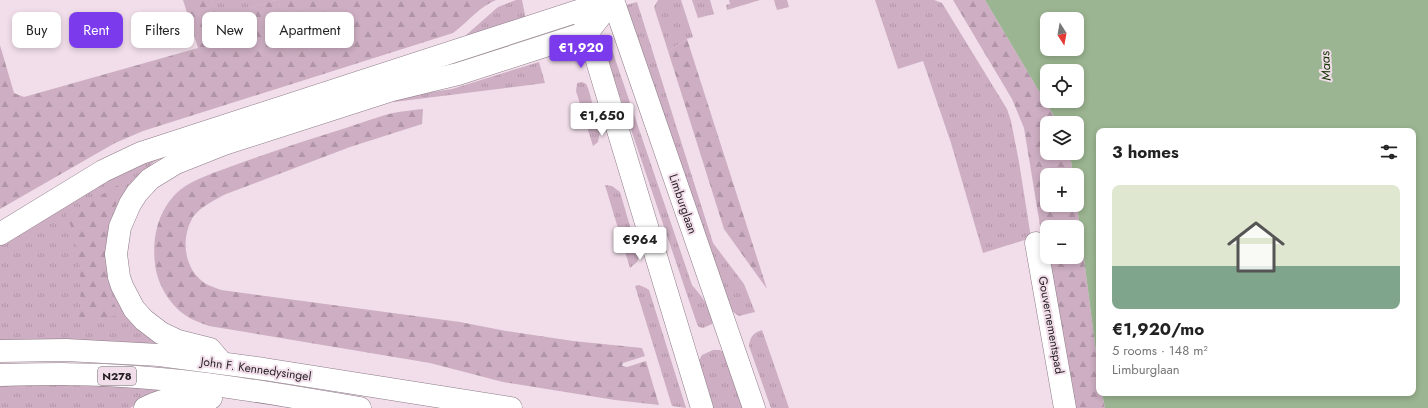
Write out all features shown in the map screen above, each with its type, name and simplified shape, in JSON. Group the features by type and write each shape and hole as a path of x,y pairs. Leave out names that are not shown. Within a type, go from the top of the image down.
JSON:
{"main road":[{"path":"0,234 97,174 141,154 580,5 613,0"},
{"path":"222,363 210,349 178,341 161,333 144,320 134,308 122,286 119,277 116,254 120,227 130,204 137,193 150,179 176,163 224,144 392,90 458,74 588,32 613,0"},
{"name":"Limburglaan","path":"613,0 754,408"},
{"path":"580,5 702,408"},
{"name":"Gouvernementspad","path":"1036,243 1065,408"},
{"name":"John F. Kennedysingel","path":"0,351 109,352 159,355 222,363 511,408"},
{"name":"John F. Kennedysingel","path":"0,375 71,374 170,380 233,388 360,408"},
{"path":"145,408 158,402 180,397 216,398 233,388"}],"green space":[{"path":"183,0 212,0 216,12 202,12 202,48 257,48 257,12 235,12 276,0 496,0 479,11 453,33 143,131 115,143 0,209 0,45 14,93 24,97 198,48 194,35 194,12 187,12"},
{"path":"212,0 276,0 237,12 215,12"},
{"path":"516,0 522,0 526,20 465,36 498,7"},
{"path":"658,0 681,0 693,37 668,51 654,7"},
{"path":"692,0 710,0 714,14 698,18"},
{"path":"729,0 760,0 727,10 726,5 730,4"},
{"path":"774,0 787,0 789,7 777,10"},
{"path":"875,0 934,0 942,3 1007,109 1011,121 1019,162 1031,238 983,253 951,143 923,61 898,69"},
{"path":"953,0 985,0 1040,93 1040,108 1049,108 1054,116 1040,116 1040,160 1071,160 1072,168 1040,168 1040,212 1078,212 1079,220 1040,220 1040,225 1024,128 1012,99"},
{"path":"637,2 713,243 744,284 755,312 739,316 730,310 626,5"},
{"path":"603,38 607,38 609,41 692,285 712,314 712,324 703,328 699,327 697,324 602,44 601,40"},
{"path":"687,39 767,289 724,229 668,51"},
{"path":"539,62 545,83 394,102 393,98 452,89"},
{"path":"582,82 586,84 588,88 600,131 598,142 593,146 576,91 577,83"},
{"path":"423,109 422,124 350,147 226,194 203,207 193,217 186,235 186,254 193,271 206,284 221,290 460,322 506,331 573,341 642,348 645,356 623,363 622,366 627,367 646,361 659,405 615,400 503,382 430,363 209,326 185,315 169,299 161,286 156,271 154,254 156,234 158,224 166,206 180,190 192,182 206,176 294,145 385,115"},
{"path":"175,151 154,162 136,179 111,231 144,333 159,345 112,341 0,341 0,245 83,194 128,170"},
{"path":"129,179 113,212 108,227 106,241 106,269 108,285 120,315 101,318 79,318 80,266 75,240 66,215"},
{"path":"605,185 612,186 620,192 639,257 637,262 630,268"},
{"path":"1084,259 1096,352 1096,396 1103,396 1105,408 1070,408 1046,264 1084,264"},
{"path":"639,285 649,290 686,408 672,406 635,286"},
{"path":"762,330 789,408 771,408 749,346 752,336 756,332"},
{"path":"713,350 720,350 725,353 746,408 711,408 699,360 702,355"},
{"path":"0,384 102,385 163,390 130,408 0,408"}],"water":[{"name":"Maas","path":"985,0 1428,0 1428,408 1105,408 1103,396 1416,396 1416,128 1096,128 1096,352 1084,259 1084,220 1079,220 1078,212 1084,212 1084,168 1072,168 1071,160 1084,160 1084,116 1054,116 1049,108 1084,108 1084,64 1040,64 1040,93"}]}
